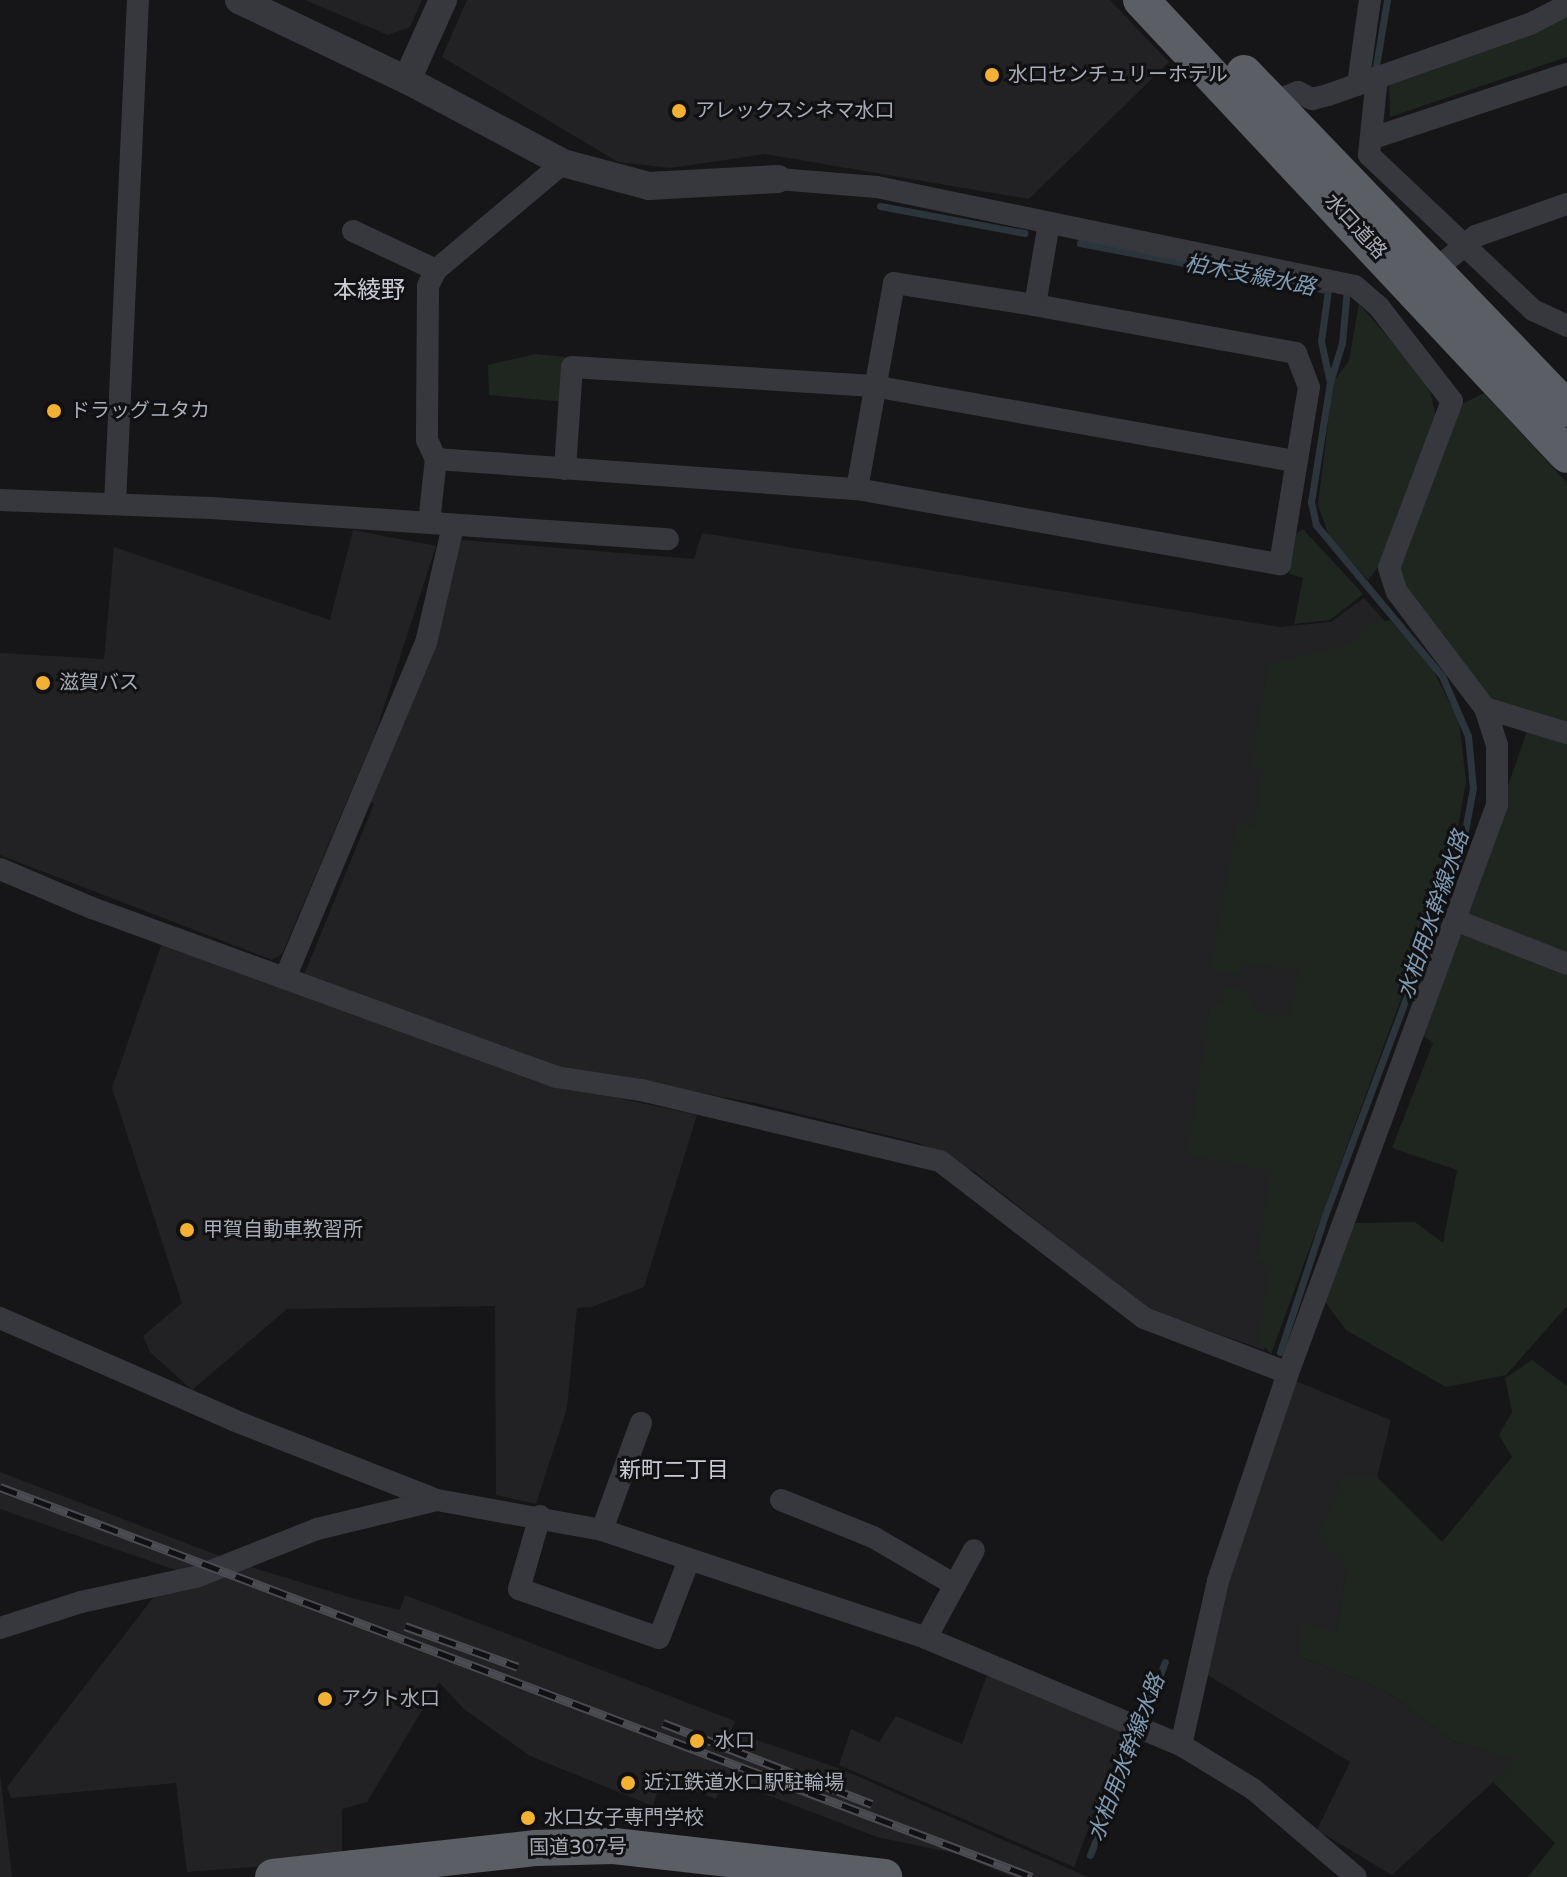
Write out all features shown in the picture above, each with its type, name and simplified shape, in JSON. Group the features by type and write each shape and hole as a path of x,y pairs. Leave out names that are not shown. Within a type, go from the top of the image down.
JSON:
{"highway":[{"name":"水口道路","path":"1141,0 1567,455"},
{"name":"水口道路","path":"1174,0 1567,409"},
{"name":"国道307号","path":"273,1877 536,1848 614,1846 884,1877"}],"street":[{"path":"115,504 138,0"},
{"path":"239,0 407,80 563,163 649,186 778,179 877,187 1348,284 1395,311 1452,401 1392,557 1391,580 1485,708 1497,745 1499,792 1288,1373 1218,1581 1181,1745"},
{"path":"407,80 443,0"},
{"path":"1370,0 1368,80 1373,138 1369,155 1456,253 1533,310 1567,326"},
{"path":"1272,102 1298,92 1312,99 1530,24 1567,5"},
{"path":"1373,138 1567,74"},
{"path":"429,523 436,459 427,440 428,286 436,270 563,163"},
{"path":"1456,253 1476,236 1567,204"},
{"path":"1035,305 1049,223"},
{"path":"353,231 436,270"},
{"path":"436,459 857,489 1280,564 1309,387 1296,353 1035,305 894,283 873,386 857,489"},
{"path":"565,469 572,367 873,386 1296,461"},
{"path":"0,500 115,504 668,539"},
{"path":"285,978 426,643 453,526"},
{"path":"1485,708 1567,733"},
{"path":"0,869 556,1077 641,1090 940,1161 1144,1318 1288,1373"},
{"path":"1455,920 1567,964"},
{"path":"0,1318 233,1420 437,1500 540,1516 602,1530 926,1638 1181,1745 1253,1789 1356,1877"},
{"path":"602,1530 641,1423"},
{"path":"0,1628 81,1602 196,1577 317,1529 437,1500"},
{"path":"781,1500 873,1537 955,1585"},
{"path":"540,1516 519,1589 659,1638 689,1560"},
{"path":"926,1638 974,1550"}],"shaded area":[{"path":"305,0 422,0 410,27 388,35"},
{"path":"467,0 1110,0 1169,62 1029,199 765,154 670,168 618,162 442,57"},
{"path":"1567,17 1567,57 1390,117 1389,84"},
{"path":"1359,304 1428,383 1437,420 1381,563 1368,580 1330,538 1318,505 1333,382 1349,361"},
{"path":"535,354 567,357 564,402 489,395 488,365"},
{"path":"1484,393 1567,483 1567,726 1505,710 1485,693 1404,589 1396,558 1462,404"},
{"path":"1303,529 1363,594 1330,620 1294,624 1303,578 1289,574 1296,534"},
{"name":"滋賀バス","path":"353,530 436,546 374,737 282,954 272,960 0,855 0,653 104,659 114,547 330,620"},
{"path":"702,533 1280,627 1331,622 1364,598 1429,671 1439,883 1264,1350 1148,1309 975,1172 919,1143 755,1103 528,1061 304,975 374,804 369,799 461,540 694,559"},
{"path":"1390,620 1432,668 1459,721 1466,781 1457,833 1399,1004 1271,1354 1259,1340 1270,1264 1257,1261 1270,1171 1187,1154 1210,1008 1221,1002 1223,988 1243,988 1258,1012 1290,1017 1299,969 1244,965 1242,973 1262,980 1210,970 1237,824 1254,826 1263,770 1250,768 1269,663 1350,644 1371,624"},
{"path":"1527,731 1567,738 1567,961 1462,919"},
{"path":"1460,927 1567,967 1567,1306 1506,1375 1446,1387 1346,1330 1323,1299 1352,1223 1415,1222 1443,1243 1457,1170 1392,1148 1433,1043 1420,1033"},
{"name":"甲賀自動車教習所","path":"162,943 549,1083 697,1115 644,1287 592,1307 577,1308 567,1408 536,1504 496,1495 495,1306 287,1309 192,1390 150,1352 143,1336 182,1303 112,1088"},
{"path":"1532,1360 1567,1386 1567,1877 1528,1877 1555,1843 1493,1782 1516,1760 1453,1741 1386,1691 1299,1656 1302,1621 1336,1633 1347,1568 1318,1537 1343,1477 1377,1477 1442,1542 1512,1457 1499,1435 1512,1412 1505,1378"},
{"path":"1293,1380 1391,1420 1377,1477 1343,1478 1347,1568 1336,1633 1299,1656 1386,1691 1453,1741 1517,1760 1392,1875 1317,1830 1350,1762 1206,1674 1227,1585"},
{"path":"0,1472 238,1563 359,1600 400,1610 405,1595 735,1721 731,1731 841,1769 1088,1877 1012,1877 958,1854 877,1837 723,1778 716,1799 675,1784 660,1784 653,1806 530,1756 464,1709 439,1682 367,1802 342,1809 342,1860 187,1872 176,1783 11,1798 7,1787 159,1590 199,1578 0,1509"},
{"path":"987,1675 1126,1729 1074,1867 839,1765 851,1729 879,1742 896,1716 962,1744"},
{"path":"0,1774 12,1877 0,1877"}],"waterway":[{"name":"水柏用水幹線水路","path":"1376,66 1387,0"},
{"name":"柏木支線水路","path":"880,206 1024,233"},
{"name":"柏木支線水路","path":"1080,243 1261,278"},
{"name":"水柏用水幹線水路","path":"1280,1352 1325,1215 1461,852 1473,788 1468,736 1442,676 1316,525 1311,502 1330,382 1342,343 1347,288"},
{"name":"柏木支線水路","path":"1320,289 1328,290 1321,341 1329,380"},
{"name":"水柏用水幹線水路","path":"1090,1855 1165,1662"}],"railway":[{"path":"0,1487 1032,1877"},
{"path":"405,1626 518,1667"},
{"path":"663,1723 872,1804"}],"place":[{"name":"水口センチュリーホテル","path":"992,75"},
{"name":"アレックスシネマ水口","path":"679,111"},
{"name":"ドラッグユタカ","path":"54,411"},
{"name":"滋賀バス","path":"43,683"},
{"name":"甲賀自動車教習所","path":"187,1230"},
{"name":"アクト水口","path":"325,1699"},
{"name":"水口","path":"697,1741"},
{"name":"近江鉄道水口駅駐輪場","path":"628,1783"},
{"name":"水口女子専門学校","path":"528,1818"}],"district":[{"name":"本綾野","path":"369,291"},
{"name":"新町二丁目","path":"674,1471"}]}
